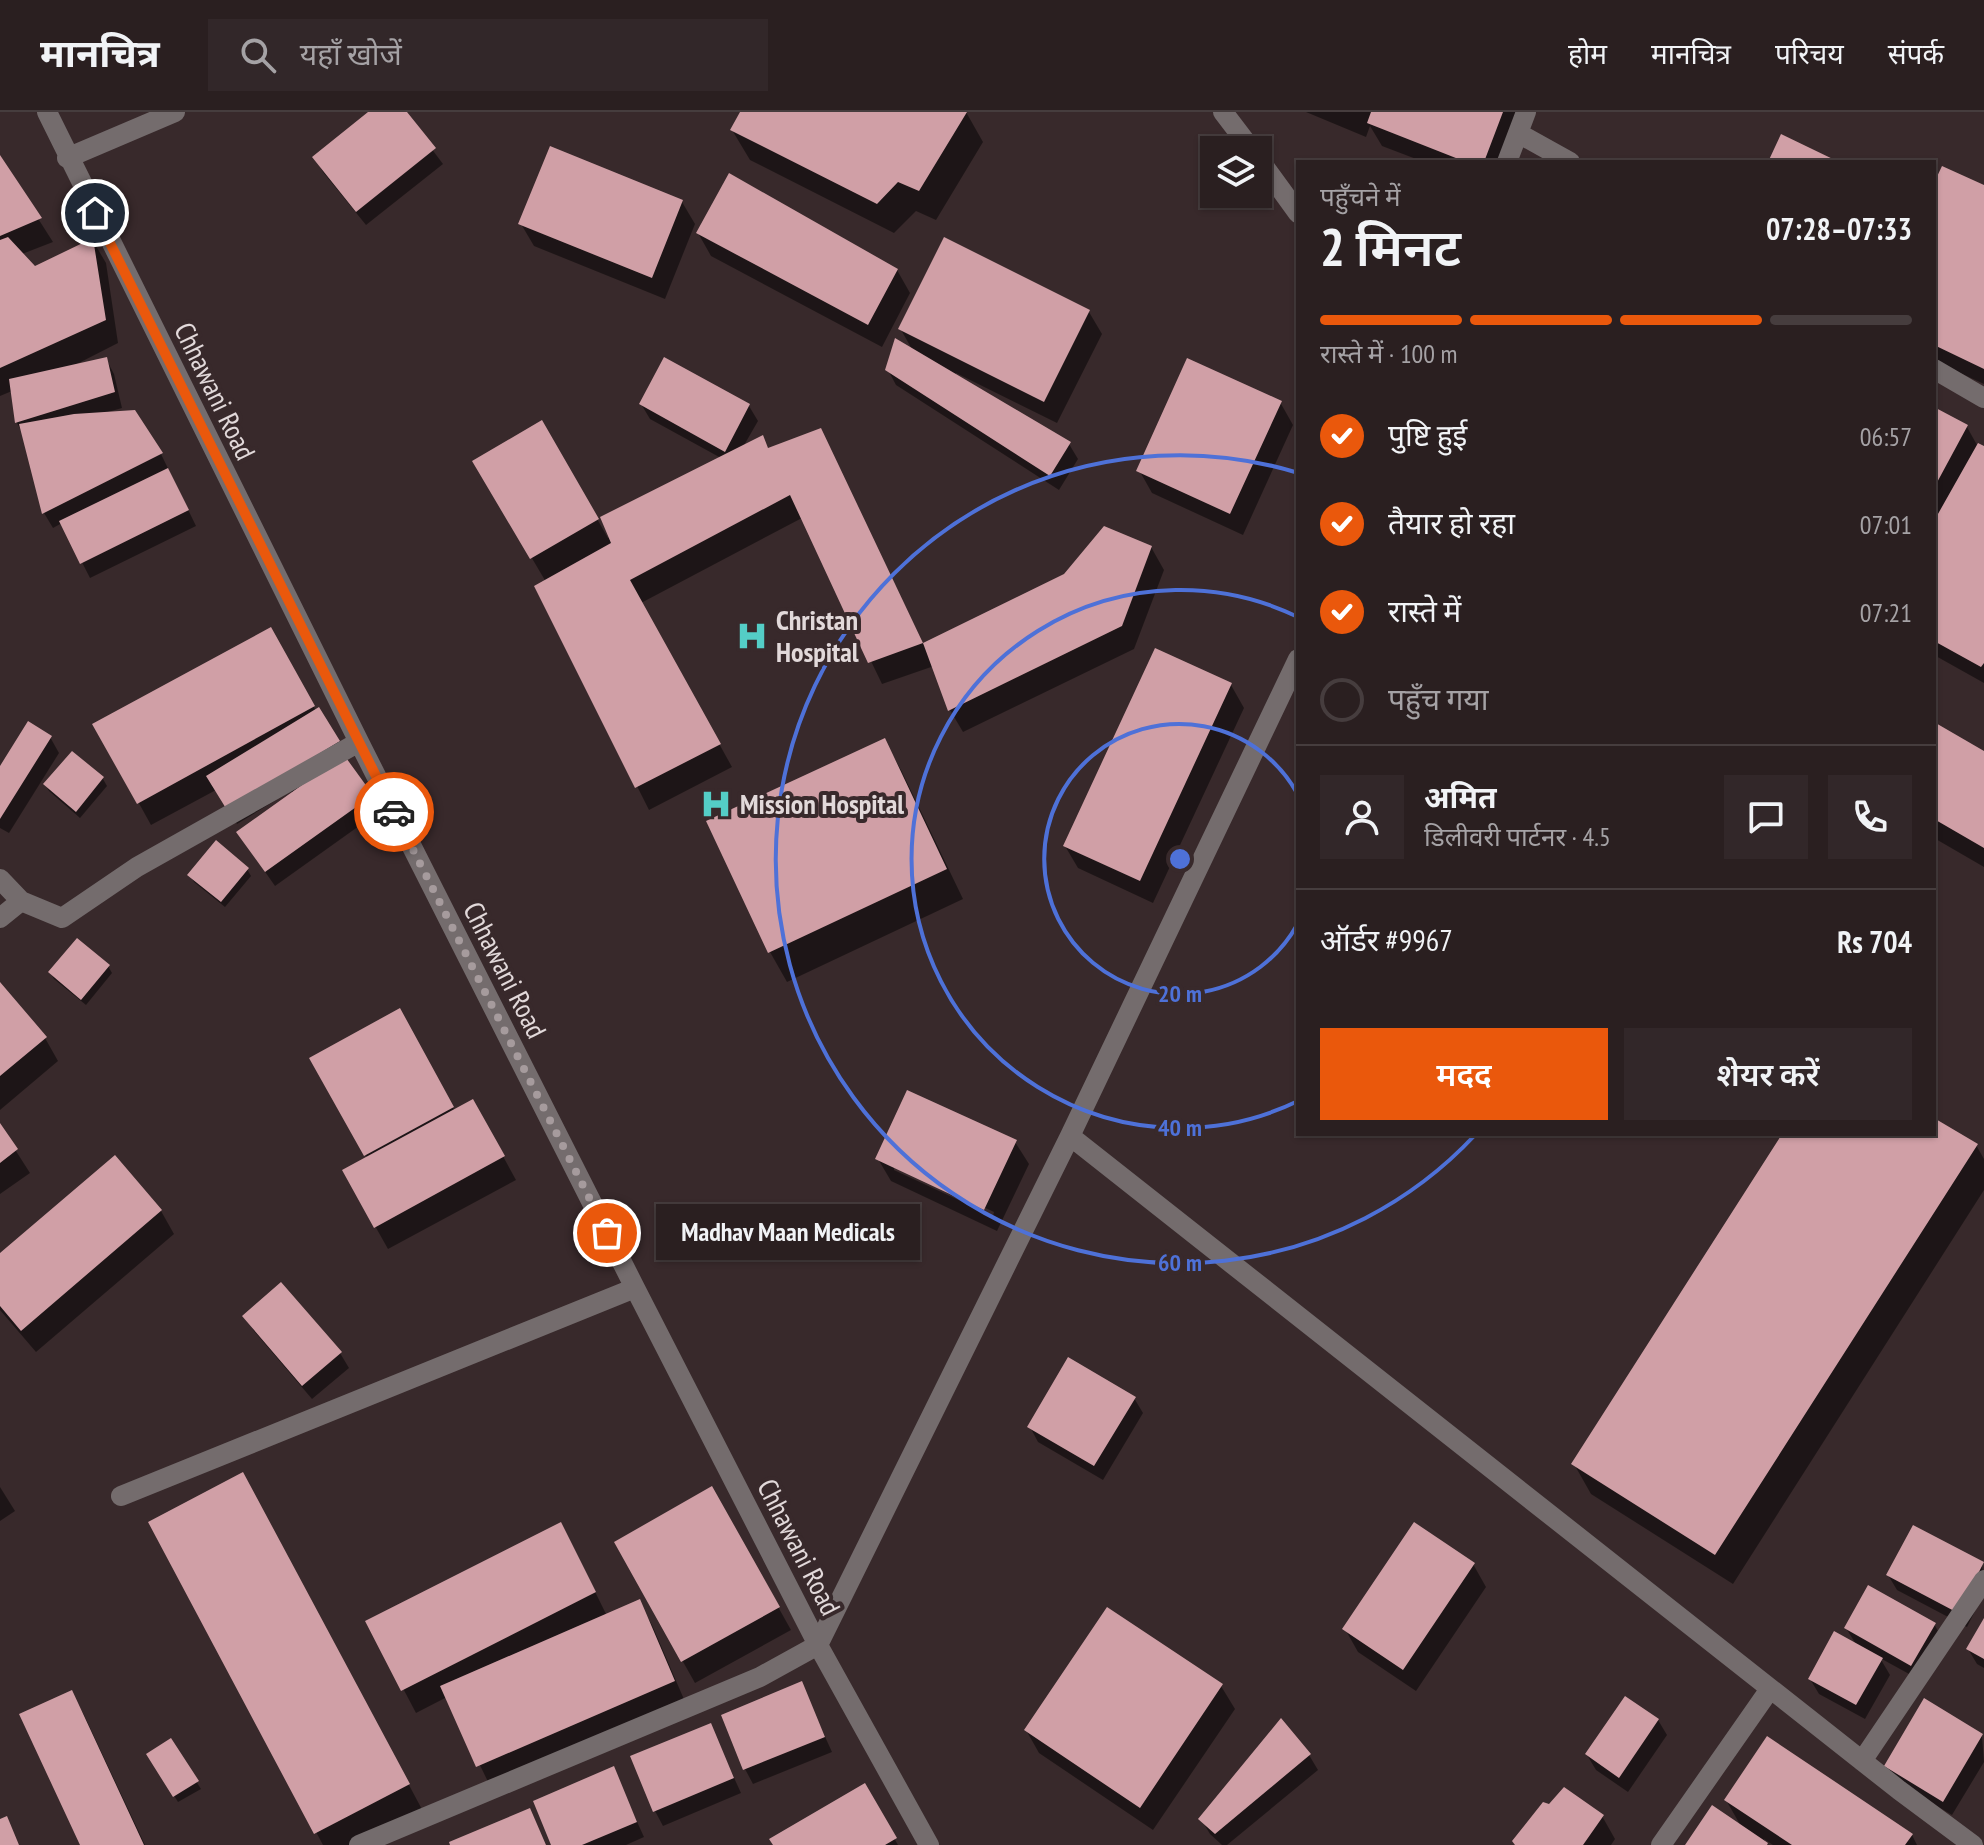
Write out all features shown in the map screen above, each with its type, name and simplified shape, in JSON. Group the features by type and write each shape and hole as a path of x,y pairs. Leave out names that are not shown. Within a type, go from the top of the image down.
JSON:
{"street":[{"name":"Chhawani Road","path":"47,112 67,158 635,1288 818,1645 929,1845"},
{"path":"67,158 175,112"},
{"path":"1223,112 1241,136"},
{"path":"1508,160 1526,112"},
{"path":"1518,133 1566,160"},
{"path":"1272,177 1296,210"},
{"path":"1936,370 1984,398"},
{"path":"359,1845 760,1677 818,1645 1070,1136 1296,663"},
{"path":"0,879 21,901 62,918 137,867 359,742"},
{"path":"0,918 21,901"},
{"path":"1070,1136 1770,1689 1973,1845"},
{"path":"121,1496 635,1288"},
{"path":"1862,1761 1984,1580"},
{"path":"1661,1845 1770,1689"}],"building":[{"path":"368,112 407,112 436,148 356,212 312,157"},
{"path":"740,112 967,112 919,191 898,182 877,204 730,130"},
{"path":"1371,112 1503,112 1485,160 1461,160 1367,123"},
{"path":"1781,134 1835,160 1769,160"},
{"path":"550,146 683,200 652,278 518,224"},
{"path":"0,155 42,218 0,236"},
{"path":"1942,166 1984,185 1984,369 1936,346 1936,179"},
{"path":"729,173 898,269 868,325 696,233"},
{"path":"8,237 35,266 93,238 106,320 0,368 0,240"},
{"path":"944,237 1090,310 1044,402 898,329"},
{"path":"895,338 1071,442 1050,476 885,370"},
{"path":"107,357 115,392 15,423 9,379"},
{"path":"664,357 750,404 725,452 639,404"},
{"path":"1187,358 1282,401 1230,514 1136,471"},
{"path":"1936,408 1968,425 1936,484"},
{"path":"135,410 163,453 42,514 19,424 74,414"},
{"path":"542,420 599,519 530,559 472,461"},
{"path":"821,428 923,643 868,663 790,495 630,580 721,744 635,788 534,586 611,543 600,517 763,435 768,448"},
{"path":"1978,443 1984,446 1984,663 1981,667 1936,642 1936,517"},
{"path":"168,468 189,510 80,564 59,521"},
{"path":"1104,526 1152,546 1122,626 948,711 923,643 1064,574"},
{"path":"271,627 315,706 137,804 92,724"},
{"path":"1155,648 1232,683 1140,881 1063,846"},
{"path":"319,707 340,741 227,810 206,776"},
{"path":"28,721 52,736 0,819 0,766"},
{"path":"1936,723 1984,751 1984,848 1936,820"},
{"path":"885,738 947,869 768,953 706,821"},
{"path":"72,751 104,777 76,812 43,784"},
{"path":"344,755 373,795 265,872 236,832"},
{"path":"216,840 249,868 221,902 187,875"},
{"path":"77,938 110,965 81,1000 48,972"},
{"path":"0,982 47,1037 0,1076"},
{"path":"400,1008 454,1107 364,1156 309,1058"},
{"path":"907,1090 1017,1140 984,1210 875,1159"},
{"path":"473,1099 505,1156 374,1228 342,1170"},
{"path":"1936,1119 1978,1144 1715,1555 1571,1464 1781,1136 1936,1136"},
{"path":"0,1123 18,1149 0,1163"},
{"path":"115,1155 162,1210 21,1331 0,1306 0,1253"},
{"path":"281,1282 342,1352 302,1386 242,1316"},
{"path":"1068,1357 1136,1397 1094,1466 1027,1427"},
{"path":"243,1472 410,1784 314,1834 148,1522"},
{"path":"712,1486 780,1607 681,1662 614,1542"},
{"path":"561,1522 596,1592 401,1691 365,1621"},
{"path":"1414,1522 1475,1563 1403,1670 1342,1629"},
{"path":"1913,1525 1984,1562 1958,1613 1886,1575"},
{"path":"1868,1585 1936,1623 1911,1666 1844,1628"},
{"path":"640,1599 675,1681 476,1767 440,1686"},
{"path":"1107,1607 1223,1684 1140,1808 1024,1730"},
{"path":"1984,1618 1984,1659 1966,1649"},
{"path":"1834,1631 1883,1658 1856,1705 1808,1679"},
{"path":"802,1681 825,1737 743,1770 721,1715"},
{"path":"72,1690 144,1845 80,1845 19,1714"},
{"path":"1625,1696 1659,1719 1619,1778 1585,1754"},
{"path":"1924,1698 1983,1734 1943,1802 1884,1766"},
{"path":"1281,1718 1311,1754 1215,1834 1198,1819"},
{"path":"711,1723 734,1778 653,1812 630,1756"},
{"path":"1767,1736 1913,1834 1905,1845 1792,1845 1724,1800"},
{"path":"171,1738 199,1781 173,1797 146,1754"},
{"path":"614,1766 637,1822 582,1845 551,1845 533,1801"},
{"path":"865,1783 897,1838 885,1845 773,1845 769,1839"},
{"path":"1564,1787 1604,1815 1583,1845 1515,1845 1512,1841 1543,1802 1549,1804"},
{"path":"1712,1805 1768,1843 1767,1845 1685,1845"},
{"path":"530,1808 546,1845 450,1845 449,1842"},
{"path":"7,1816 19,1845 0,1845 0,1819"}],"way so far":[{"path":"394,812 607,1233"}],"place":[{"name":"Christan Hospital","path":"752,636"},
{"name":"Mission Hospital","path":"716,804"},
{"name":"Madhav Maan Medicals","path":"607,1233"}],"route":[{"path":"95,213 394,812"}]}
